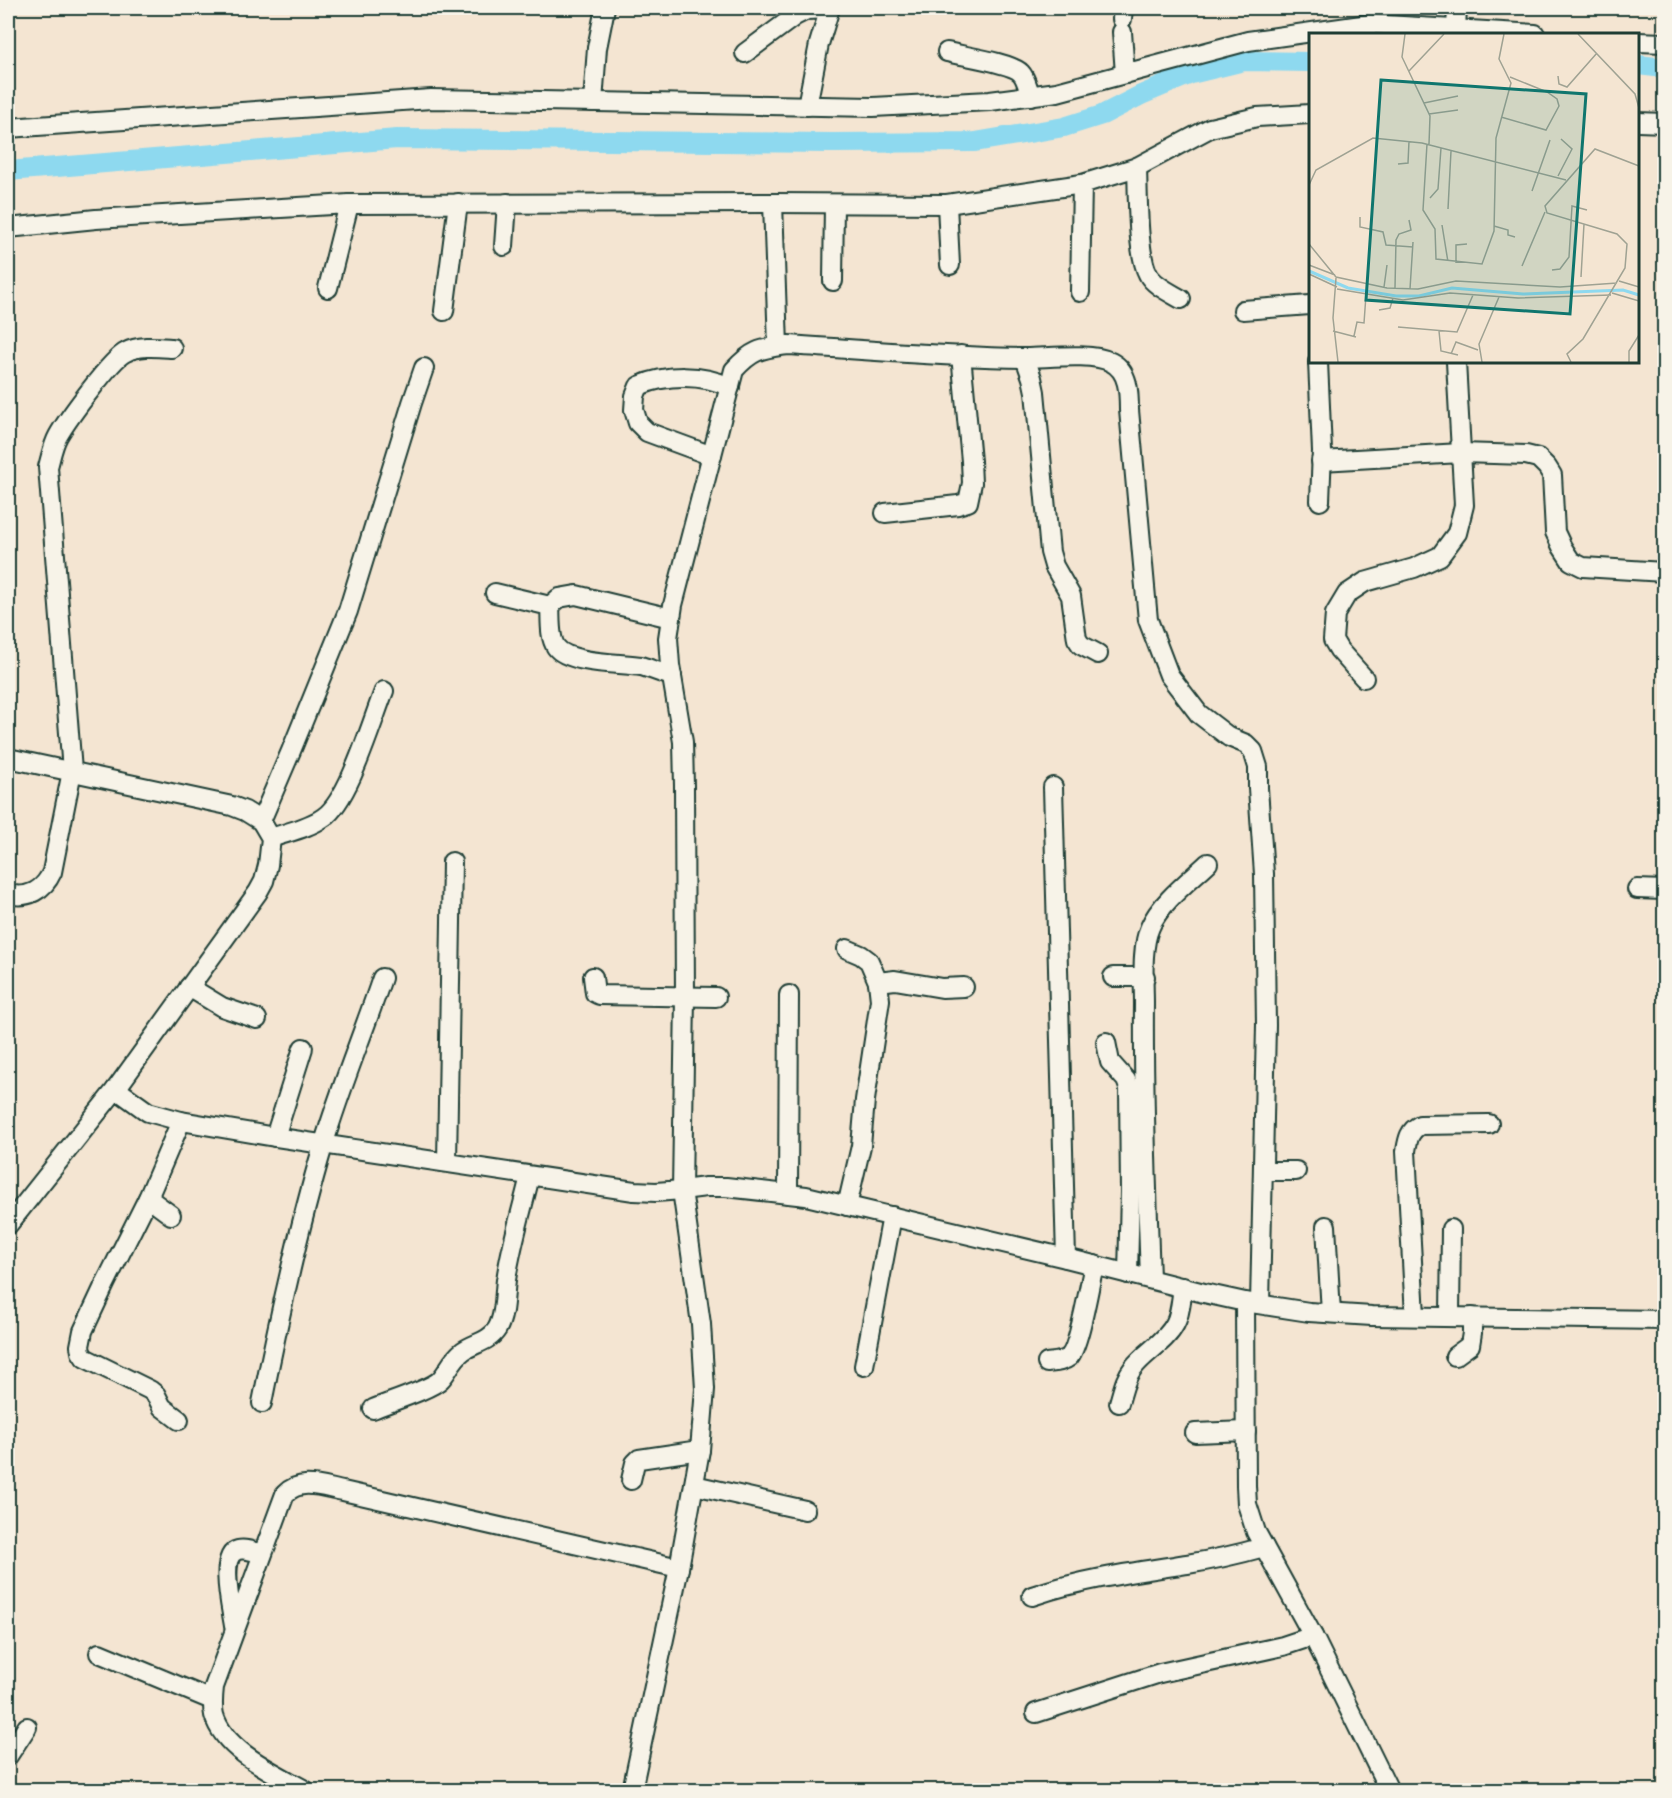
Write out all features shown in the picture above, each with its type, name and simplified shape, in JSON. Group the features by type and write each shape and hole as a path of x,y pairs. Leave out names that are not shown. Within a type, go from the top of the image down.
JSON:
{"street":[{"path":"593,102 597,48 605,8"},
{"path":"745,53 795,16 807,10 830,8 819,44 807,106"},
{"path":"1456,29 1457,8"},
{"path":"1122,20 1125,74"},
{"path":"8,128 431,99 873,107 990,101 1057,92 1248,41 1337,28 1369,24 1519,33"},
{"path":"1639,42 1665,44"},
{"path":"947,52 1015,69 1022,74 1031,96"},
{"path":"8,228 96,219 349,204 773,202 947,204 1082,184 1137,167 1210,128 1257,117 1309,114"},
{"path":"1639,122 1665,123"},
{"path":"1137,167 1142,254 1147,274 1152,280 1181,299"},
{"path":"1080,292 1082,184"},
{"path":"773,202 778,346"},
{"path":"444,311 458,203"},
{"path":"504,246 507,203"},
{"path":"328,288 349,204"},
{"path":"833,281 834,204"},
{"path":"947,204 950,266"},
{"path":"1243,310 1309,304"},
{"path":"632,1791 679,1568 700,1450 705,1389 701,1324 682,1190 685,997 683,742 668,638 670,618 734,370 747,356 764,349 788,345 1025,358 1094,357 1112,362 1124,374 1129,388 1148,620 1169,675 1199,714 1229,737 1246,744 1253,751 1258,767 1264,874 1266,1025 1263,1171 1246,1431 1247,1504 1256,1532 1313,1636 1389,1791"},
{"path":"11,900 38,891 47,883 52,872 72,771 48,466 57,437 69,418 113,363 125,352 141,347 172,348"},
{"path":"885,513 968,502 972,483 971,461 961,355"},
{"path":"1025,358 1035,392 1050,552 1054,566 1071,596 1077,639 1081,645 1098,654"},
{"path":"1318,363 1322,461 1320,501"},
{"path":"1364,678 1333,640 1335,614 1347,594 1365,582 1414,568 1440,556 1457,533 1464,505 1456,363"},
{"path":"261,821 348,611 411,403 424,368"},
{"path":"712,456 647,432 638,423 634,410 635,396 639,386 654,380 695,378 716,380 730,387"},
{"path":"1322,461 1461,453 1526,455 1538,458 1552,476 1555,532 1571,561 1583,567 1665,572"},
{"path":"495,593 550,606"},
{"path":"670,618 576,595 558,598 550,606 552,640 557,650 576,658 615,665 640,666 672,676"},
{"path":"272,838 325,817 353,773 384,691"},
{"path":"8,758 232,806 245,810 261,821 272,838 264,881 258,892 116,1089 8,1225"},
{"path":"1053,787 1066,1258"},
{"path":"447,1162 452,862"},
{"path":"1150,1279 1144,1035 1145,946 1148,930 1154,918 1175,894 1208,863"},
{"path":"1637,889 1665,891"},
{"path":"847,948 869,961 878,982 880,1000 865,1100 861,1146 847,1206"},
{"path":"593,977 595,993 598,995 716,997"},
{"path":"1113,977 1144,977"},
{"path":"262,1403 298,1240 323,1145 382,978"},
{"path":"878,982 895,980 942,988 964,987"},
{"path":"189,987 222,1007 257,1019"},
{"path":"788,1194 789,995"},
{"path":"1106,1042 1110,1062 1126,1080 1129,1088 1128,1274"},
{"path":"275,1137 303,1048"},
{"path":"116,1089 148,1112 181,1121 323,1145 634,1191 726,1187 806,1196 1183,1287 1253,1303 1309,1312 1665,1320"},
{"path":"179,1420 162,1407 156,1395 150,1390 86,1358 80,1346 83,1331 148,1197 181,1121"},
{"path":"1414,1316 1406,1151 1409,1136 1413,1128 1420,1125 1489,1124"},
{"path":"1263,1171 1296,1171"},
{"path":"373,1409 441,1380 451,1362 461,1352 488,1339 496,1332 500,1323 506,1279 530,1176"},
{"path":"148,1197 171,1215"},
{"path":"864,1366 892,1216"},
{"path":"1326,1226 1331,1313"},
{"path":"1450,1316 1451,1229"},
{"path":"1047,1363 1062,1361 1072,1354 1081,1326 1094,1265"},
{"path":"1119,1403 1132,1368 1175,1326 1183,1287"},
{"path":"1455,1356 1470,1345 1472,1317"},
{"path":"1195,1432 1246,1431"},
{"path":"631,1480 635,1463 639,1459 700,1450"},
{"path":"305,1791 252,1760 230,1743 218,1726 212,1700 214,1687 262,1554 285,1494 291,1488 300,1484 342,1491 679,1568"},
{"path":"694,1485 805,1510"},
{"path":"1032,1596 1095,1578 1188,1564 1264,1547"},
{"path":"235,1629 227,1577 232,1553 244,1549 262,1554"},
{"path":"1036,1713 1160,1673 1283,1646 1313,1636"},
{"path":"99,1653 212,1700"},
{"path":"8,1756 27,1726"}],"waterway":[{"path":"8,171 397,139 975,142 1064,127 1102,115 1141,95 1191,74 1244,61 1309,62"},
{"path":"1639,65 1664,68"}]}
